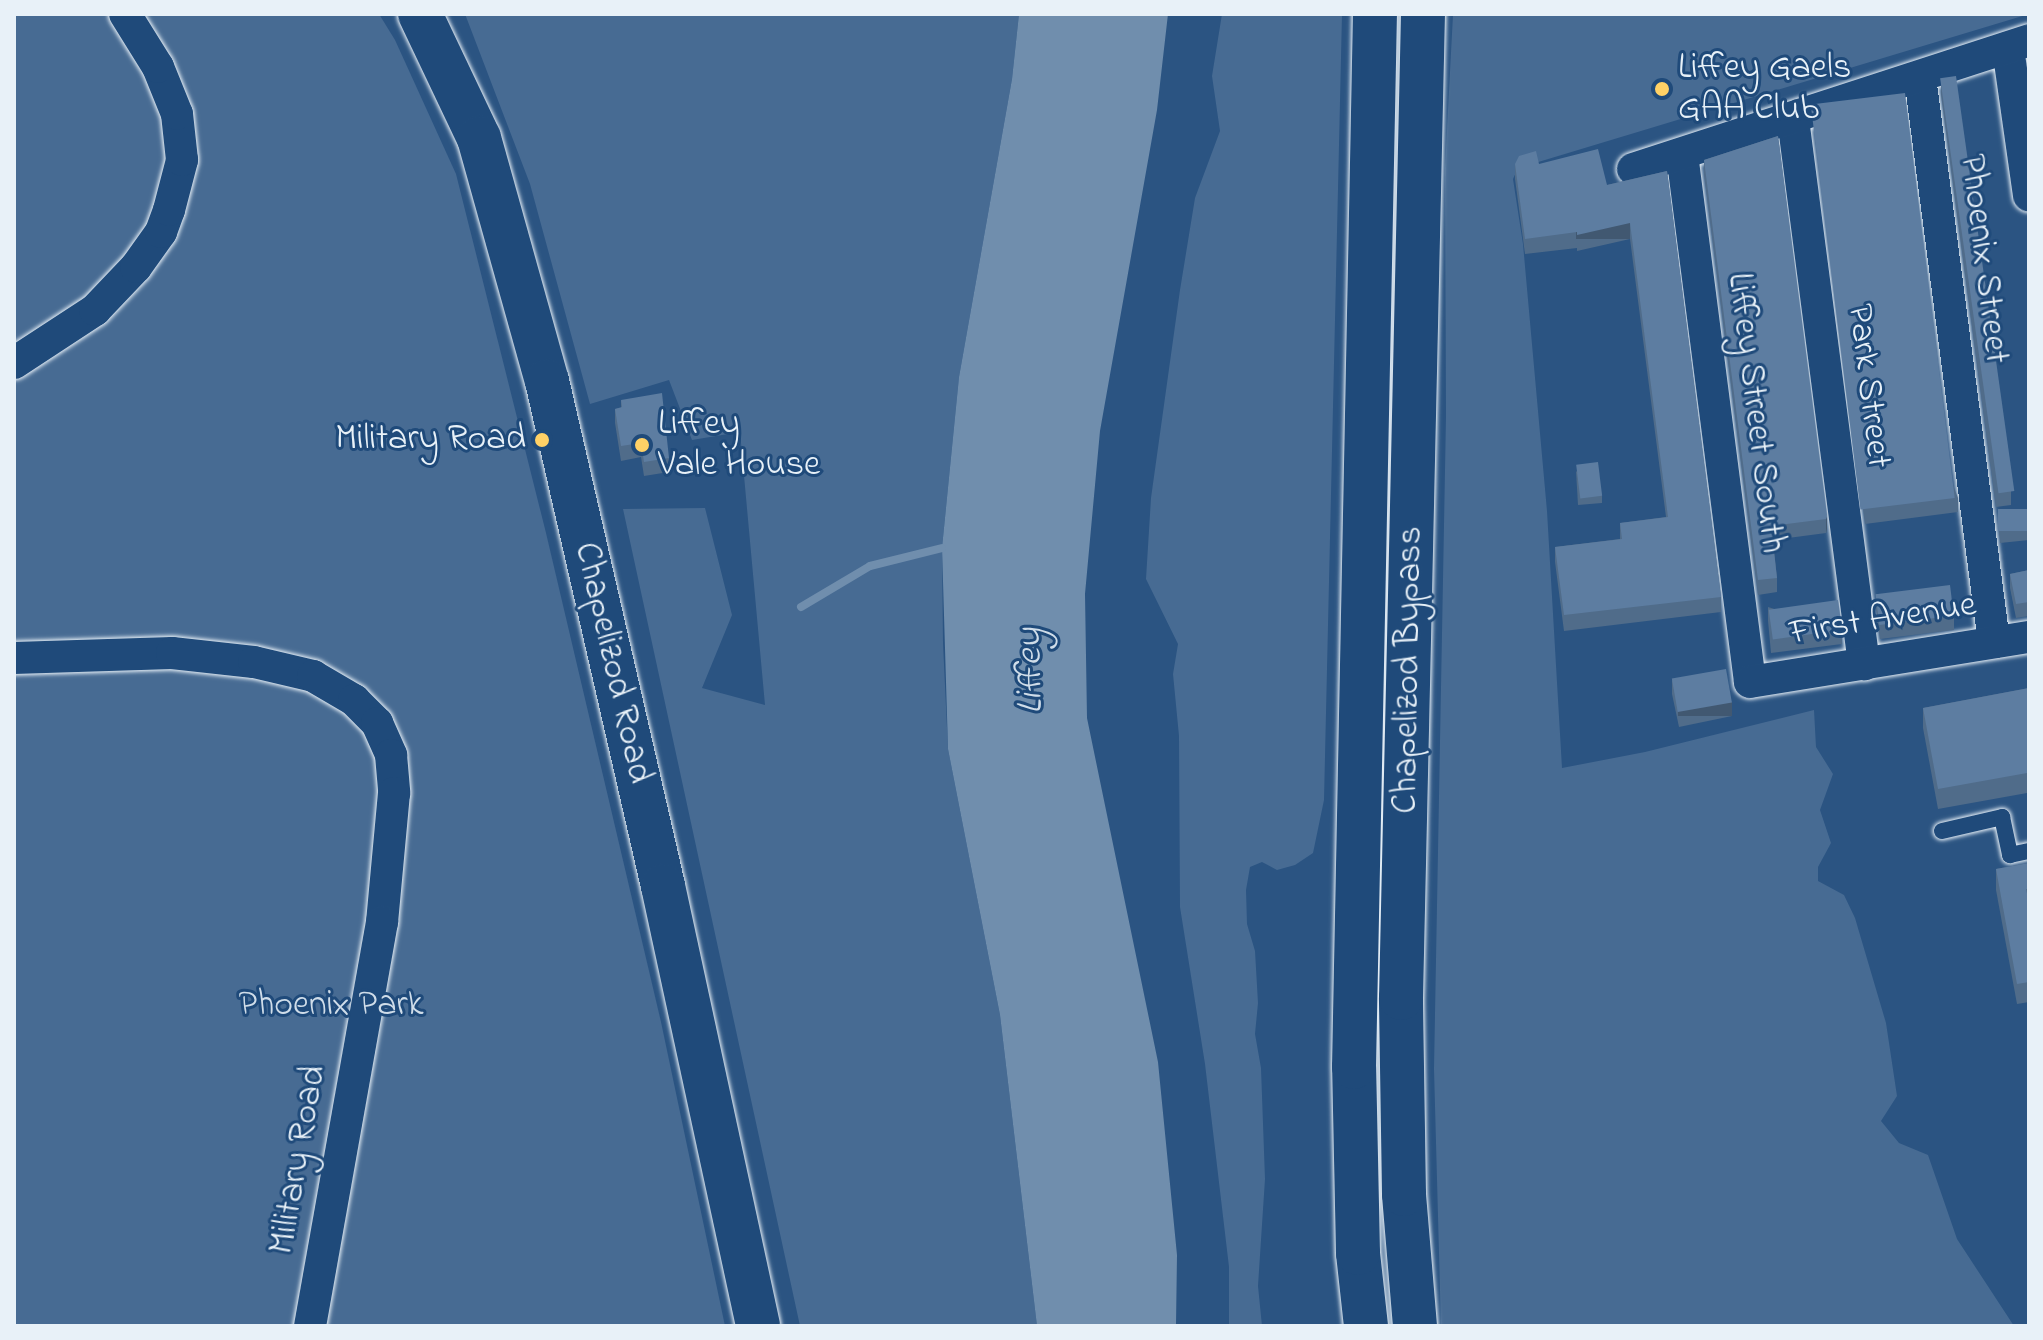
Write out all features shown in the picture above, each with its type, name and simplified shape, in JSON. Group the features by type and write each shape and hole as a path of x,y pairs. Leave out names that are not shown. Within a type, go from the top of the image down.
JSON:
{"main road":[{"name":"Chapelizod Road","path":"420,14 479,138 527,306 598,595 758,1326"},
{"name":"Chapelizod Bypass","path":"1366,1326 1358,1253 1354,1067 1375,14"},
{"name":"Chapelizod Bypass","path":"1415,1326 1404,1194 1401,998 1423,14"}],"street":[{"path":"14,363 95,310 136,267 161,232 169,210 182,160 177,114 158,67 125,14"},
{"path":"1633,169 2019,44 2018,123 2029,196"},
{"name":"Phoenix Street","path":"1920,77 1994,642"},
{"name":"Park Street","path":"1793,119 1864,664"},
{"name":"Liffey Street South","path":"1682,154 1750,682"},
{"name":"First Avenue","path":"1750,682 2029,637"},
{"name":"Military Road","path":"14,658 172,653 254,662 313,676 354,700 377,723 391,755 394,793 382,922 310,1326"}],"lane":[{"path":"1942,831 2002,817 2010,855 2029,851"}],"green space":[{"name":"Phoenix Park","path":"14,14 379,14 395,40 456,174 546,533 661,1022 725,1326 14,1326"},
{"path":"465,14 1019,14 1012,79 959,377 942,548 943,643 948,749 1000,1015 1037,1326 800,1326 623,509 705,508 732,615 702,688 765,705 740,432 692,440 669,380 590,404 530,184"},
{"path":"1222,14 1342,14 1324,800 1313,853 1295,865 1277,870 1262,862 1250,867 1246,890 1247,924 1255,951 1258,1003 1255,1034 1261,1068 1265,1179 1258,1286 1262,1326 1229,1326 1229,1267 1205,1064 1180,907 1179,736 1173,674 1178,644 1146,579 1151,498 1195,198 1220,131 1212,76"},
{"path":"1453,14 2029,14 1518,168 1513,179 1523,244 1547,511 1562,768 1645,752 1814,710 1816,747 1833,774 1820,810 1831,843 1818,867 1818,881 1844,895 1855,918 1886,1023 1897,1096 1881,1121 1899,1143 1928,1155 1957,1239 2014,1326 1441,1326 1434,1069 1446,416 1445,169"}],"water":[{"name":"Liffey","path":"1019,14 1168,14 1157,110 1100,431 1085,594 1087,718 1158,1062 1177,1255 1176,1326 1037,1326 1000,1015 948,749 942,548 959,377 1012,79"}],"building":[{"path":"1956,76 2014,491 1998,493 1940,78"},
{"path":"1905,93 1955,498 1860,510 1811,105"},
{"path":"1778,136 1827,515 1826,519 1771,526 1777,578 1758,580 1704,160"},
{"path":"1598,149 1607,185 1667,171 1721,597 1564,615 1555,547 1622,539 1620,523 1668,517 1630,223 1577,235 1577,232 1525,239 1515,164 1519,156 1536,151 1539,164"},
{"name":"Liffey Vale House","path":"662,393 669,458 644,462 641,443 621,446 615,409 622,407 621,400"},
{"path":"1598,462 1602,496 1580,498 1576,465"},
{"path":"1998,509 2029,509 2029,531 1998,531"},
{"path":"2029,570 2029,602 2016,604 2010,574"},
{"path":"1950,585 1954,616 1879,625 1876,594"},
{"path":"1838,600 1842,630 1773,639 1769,610"},
{"path":"1726,669 1732,702 1678,712 1672,679"},
{"path":"2029,688 2029,782 2027,773 1938,789 1923,708"},
{"path":"2029,863 2029,889 2026,889 2029,903 2029,982 2017,984 1996,869"}],"waterway":[{"path":"801,607 870,566 942,548"}],"place":[{"name":"Liffey Gaels GAA Club","path":"1662,89"},
{"name":"Military Road","path":"542,440"},
{"name":"Liffey Vale House","path":"642,445"}]}
